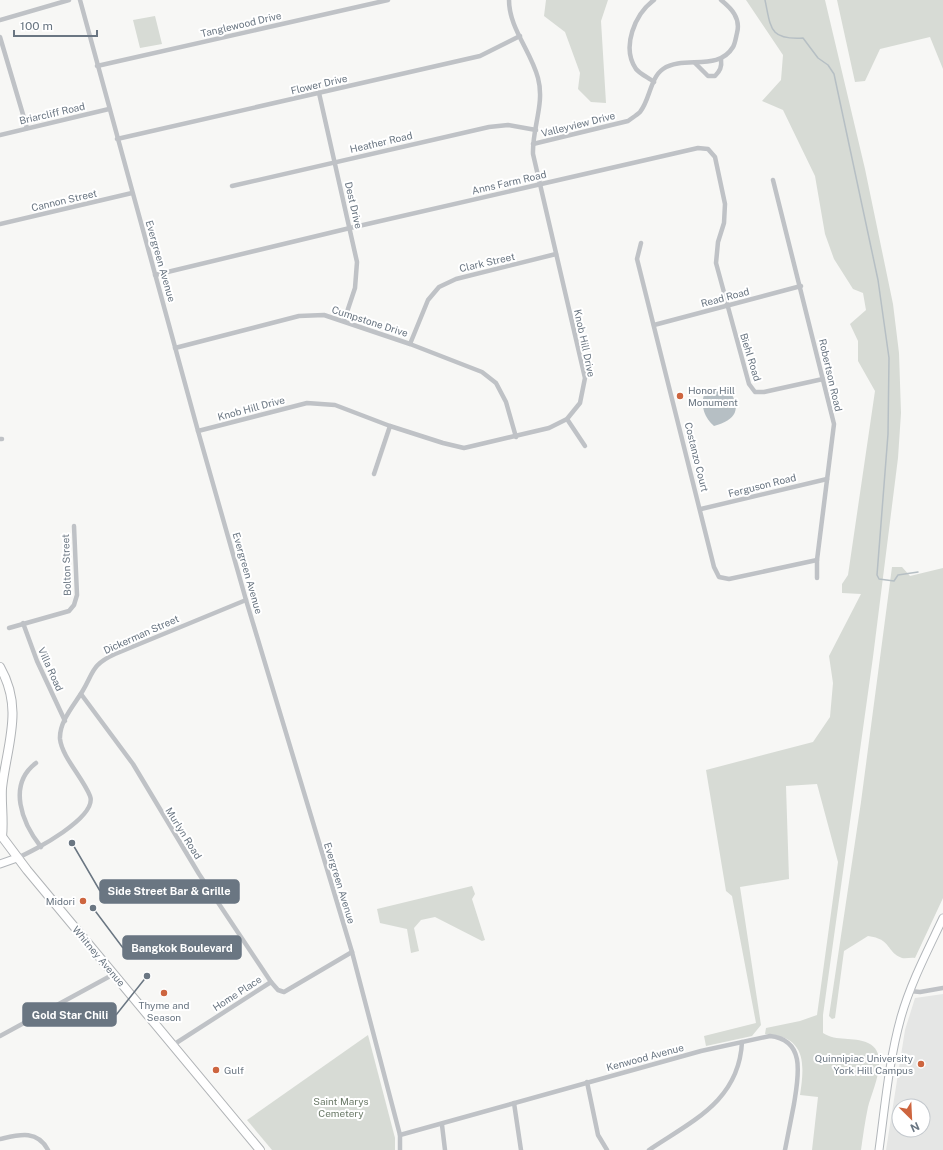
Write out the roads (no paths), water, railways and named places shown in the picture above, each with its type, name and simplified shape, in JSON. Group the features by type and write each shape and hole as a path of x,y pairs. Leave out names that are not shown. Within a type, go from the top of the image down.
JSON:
{"highway":[{"path":"0,667 11,693 13,715 2,790 1,835"},
{"name":"Whitney Avenue","path":"1,835 17,858 260,1150"}],"main road":[{"path":"0,864 17,858"},
{"path":"879,1150 893,1051 901,1017 910,991 943,918"}],"street":[{"path":"0,20 69,0"},
{"name":"Evergreen Avenue","path":"80,0 117,139 246,600 352,952 400,1135 400,1150"},
{"name":"Tanglewood Drive","path":"97,66 388,0"},
{"name":"Knob Hill Drive","path":"198,431 307,403 335,405 390,426 464,448 516,437 549,428 567,419 580,403 585,378 533,154 533,144 541,102 538,79 531,57 509,12 509,0"},
{"path":"654,0 644,7 634,24 631,40 632,57 636,70 654,82"},
{"name":"Valleyview Drive","path":"533,144 628,121 640,112 654,82 662,70 677,63 706,63 720,58 733,48 738,28 734,10 721,0"},
{"name":"Flower Drive","path":"117,139 480,56 520,36"},
{"path":"0,37 27,128"},
{"path":"695,63 708,76 715,76 722,65 720,58"},
{"name":"Dest Drive","path":"319,93 357,262 355,288 344,321"},
{"name":"Briarcliff Road","path":"0,135 109,109"},
{"name":"Heather Road","path":"232,186 489,127 508,125 536,130"},
{"name":"Anns Farm Road","path":"156,275 350,228 698,148 708,149 715,157 725,204 724,223 718,242 716,263 727,306"},
{"name":"Robertson Road","path":"773,180 834,424 817,560 817,578"},
{"name":"Cannon Street","path":"0,224 132,193"},
{"name":"Costanzo Court","path":"641,243 637,260 701,509 714,567 719,577 729,579 817,560"},
{"name":"Clark Street","path":"410,344 428,300 439,287 456,278 556,254"},
{"name":"Read Road","path":"654,325 800,286"},
{"name":"Biehl Road","path":"727,306 749,384 755,392 764,392 823,379"},
{"name":"Cumpstone Drive","path":"175,348 299,316 324,315 410,344 482,372 496,383 506,402 516,437"},
{"path":"567,419 585,446"},
{"path":"374,474 390,426"},
{"name":"Ferguson Road","path":"701,509 826,479"},
{"name":"Bolton Street","path":"9,628 69,611 76,601 74,526"},
{"name":"Dickerman Street","path":"17,858 41,847 85,814 91,804 88,793 61,744 61,733 65,721 81,694 93,669 105,659 246,600"},
{"name":"Villa Road","path":"23,623 37,661 65,721"},
{"name":"Murlyn Road","path":"81,694 133,764 199,874 272,982"},
{"path":"36,763 24,775 20,799 26,826 41,847"},
{"name":"Home Place","path":"173,1045 272,982 278,990 284,992 352,952"},
{"path":"0,1036 114,974"},
{"path":"910,991 920,992 943,988"},
{"name":"Kenwood Avenue","path":"400,1135 442,1125 587,1082 701,1051 770,1036 780,1038 792,1047 797,1057 799,1075 785,1150"},
{"path":"649,1150 709,1109 724,1094 735,1077 742,1059 742,1042"},
{"path":"587,1082 598,1135 607,1150"},
{"path":"514,1103 521,1150"},
{"path":"442,1125 445,1150"},
{"path":"0,1139 23,1134 34,1136 48,1150"}],"waterway":[{"path":"765,0 771,25 774,30 784,37 803,38 818,58 828,65 834,74 878,280 889,358 888,434 877,575 879,579 894,581 898,575 918,572"}],"place":[{"name":"Honor Hill Monument","path":"680,396"},
{"name":"Side Street Bar & Grille","path":"72,843"},
{"name":"Midori","path":"83,901"},
{"name":"Bangkok Boulevard","path":"93,908"},
{"name":"Gold Star Chili","path":"147,976"},
{"name":"Thyme and Season","path":"164,993"},
{"name":"Quinnipiac University York Hill Campus","path":"921,1064"},
{"name":"Gulf","path":"216,1070"}],"park label":[{"name":"Saint Marys Cemetery","path":"341,1106"}]}
